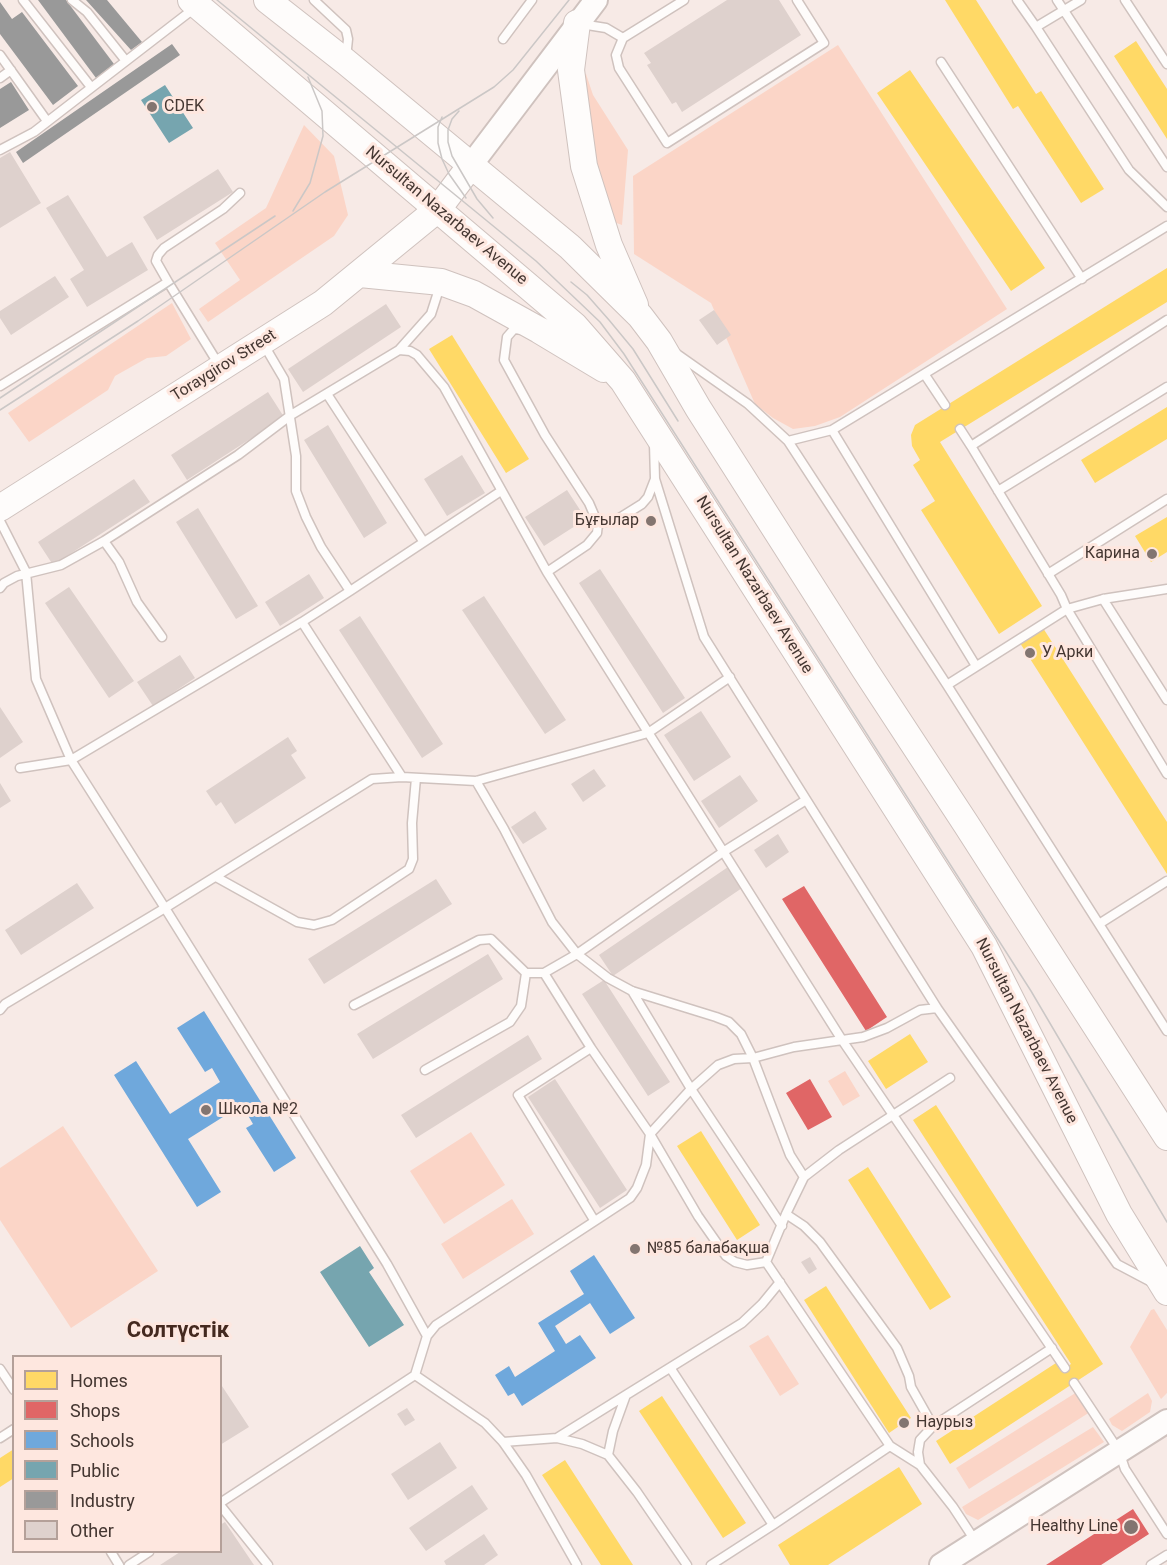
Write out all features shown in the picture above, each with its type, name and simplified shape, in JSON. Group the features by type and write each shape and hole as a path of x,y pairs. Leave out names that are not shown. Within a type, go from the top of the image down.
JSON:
{"main road":[{"path":"267,0 346,62 570,247 639,316 659,341 864,670 1167,1137"},
{"path":"471,165 596,0"},
{"name":"Nursultan Nazarbaev Avenue","path":"194,3 575,326 623,381 984,946 1119,1214 1166,1291"},
{"path":"578,23 571,70 584,166 609,245 639,316"},
{"name":"Toraygirov Street","path":"0,508 323,303 438,209 471,165"},
{"path":"360,274 441,282 474,294 623,381"},
{"path":"941,1565 1167,1421"}],"lane":[{"path":"23,0 91,87"},
{"path":"72,0 87,12 126,61"},
{"path":"314,0 346,30 348,39 346,62"},
{"path":"503,39 532,0"},
{"path":"684,0 623,39 616,55 619,68 667,143 824,43 797,0"},
{"path":"1017,0 1129,170 1167,207"},
{"path":"1057,0 1167,167"},
{"path":"1036,27 1081,0"},
{"path":"1125,0 1167,64"},
{"path":"0,150 34,132 126,61 194,3"},
{"path":"578,23 606,28 623,39"},
{"path":"0,55 47,121"},
{"path":"941,62 1082,279"},
{"path":"0,78 11,70"},
{"path":"221,368 156,261 164,248 223,210 240,193"},
{"path":"788,441 832,430 926,375 1167,226"},
{"path":"0,386 168,282"},
{"path":"0,588 4,583 26,572 61,565 104,541 238,454 291,415 399,350 431,314 441,282"},
{"path":"970,446 1167,320"},
{"path":"539,330 514,329 507,337 504,360 546,435 589,503 598,524 597,533 587,545 547,572"},
{"path":"659,341 748,404 788,441 947,685 1167,1031"},
{"path":"262,342 284,379 296,456 296,491 321,547 350,591"},
{"path":"399,350 410,351 417,355 444,387 547,572 842,1040 1065,1368"},
{"path":"926,375 945,405"},
{"path":"998,491 1167,387"},
{"path":"327,394 423,541"},
{"path":"653,426 655,479 704,637 937,1008 1117,1264 1166,1291"},
{"path":"960,429 1167,774"},
{"path":"832,430 976,666"},
{"path":"598,524 618,519 642,504 648,497 655,479"},
{"path":"20,768 71,760 302,622 501,491"},
{"path":"1048,574 1167,499"},
{"path":"0,521 26,572 36,680 71,760 387,1264 427,1336"},
{"path":"104,541 119,562 137,602 162,637"},
{"path":"947,685 1067,609 1102,599 1167,589"},
{"path":"1102,599 1167,700"},
{"path":"302,622 402,777"},
{"path":"0,1010 5,1004 216,877 372,779 402,777 477,781 648,733 730,677"},
{"path":"216,877 297,922 314,925 332,920 409,869 413,859 412,823 416,778"},
{"path":"477,781 552,922 577,954 608,978 632,992 729,1022 741,1034 753,1058 790,1155 804,1177"},
{"path":"354,1005 479,940 491,939 526,973 544,973 577,954 723,852 806,800"},
{"path":"1099,924 1167,881"},
{"path":"425,1070 510,1022 521,1006 526,973"},
{"path":"544,973 591,1048 650,1134 698,1216 726,1256 735,1262 747,1265 766,1262"},
{"path":"632,992 691,1089 782,1226"},
{"path":"222,1503 415,1375 427,1336 441,1322 630,1198 637,1188 646,1165 650,1134 691,1089 718,1065 734,1059 753,1058 794,1047 863,1037 887,1028 920,1010 937,1008"},
{"path":"591,1048 518,1095 594,1220"},
{"path":"766,1262 804,1177 839,1150 950,1078"},
{"path":"786,1214 804,1226 820,1242 897,1348 909,1376 911,1387 933,1426"},
{"path":"766,1262 890,1446 920,1465 953,1507 976,1543"},
{"path":"557,1438 742,1323 762,1305 780,1282"},
{"path":"920,1465 918,1452 920,1440 933,1426 1052,1348"},
{"path":"0,1369 12,1387"},
{"path":"671,1369 773,1525"},
{"path":"415,1375 485,1423 503,1442 526,1475 577,1565"},
{"path":"1074,1383 1119,1451 1125,1469 1167,1534"},
{"path":"608,1455 613,1431 626,1395"},
{"path":"503,1442 557,1438 582,1444 608,1455 637,1492 687,1565"},
{"path":"711,1565 890,1446"},
{"path":"222,1507 268,1565"},
{"path":"129,1565 146,1553"},
{"path":"1151,1565 1167,1555"}],"shaded area":[{"path":"838,45 1007,309 840,417 815,426 793,429 773,418 755,404 711,303 634,254 633,176"},
{"path":"579,72 586,74 593,95 628,150 622,225 608,220 590,163"},
{"path":"304,125 334,156 348,215 334,236 208,322 199,309 240,280 215,243 266,208"},
{"path":"172,303 191,339 166,356 147,358 115,376 108,390 29,442 8,413"},
{"path":"845,1071 860,1096 843,1106 828,1081"},
{"path":"63,1126 158,1271 71,1328 0,1220 0,1168"},
{"path":"471,1132 505,1185 444,1224 410,1171"},
{"path":"512,1199 534,1234 463,1279 441,1244"},
{"path":"1154,1309 1167,1330 1167,1393 1161,1399 1130,1347 1151,1310"},
{"path":"768,1335 799,1384 780,1396 749,1346"},
{"path":"1077,1392 1090,1412 969,1489 956,1468"},
{"path":"1148,1393 1152,1401 1150,1412 1122,1431 1112,1425 1109,1419"},
{"path":"1093,1427 1104,1442 978,1520 966,1514 962,1507"}],"building: Homes":[{"path":"945,0 976,0 1036,94 1041,91 1104,189 1081,203 1018,106 1013,109"},
{"path":"1136,41 1167,89 1167,139 1114,56"},
{"path":"910,70 1045,268 1011,291 877,93"},
{"path":"1167,268 1167,302 940,442 1042,606 999,634 921,510 935,501 913,465 920,460 912,446 911,435 915,425"},
{"path":"452,335 529,459 506,473 429,349"},
{"path":"1167,407 1167,439 1095,483 1081,460"},
{"path":"1167,517 1167,552 1151,562 1135,536"},
{"path":"1043,628 1167,822 1167,874 1020,643"},
{"path":"910,1034 928,1062 886,1089 868,1061"},
{"path":"936,1105 1103,1364 950,1464 936,1441 1056,1363 1061,1371 1071,1364 913,1120"},
{"path":"701,1131 760,1225 737,1240 677,1146"},
{"path":"868,1167 951,1297 930,1310 848,1180"},
{"path":"826,1286 911,1418 889,1433 804,1300"},
{"path":"662,1396 746,1523 723,1538 639,1411"},
{"path":"12,1450 12,1479 0,1487 0,1458"},
{"path":"565,1460 633,1565 601,1565 542,1475"},
{"path":"899,1467 922,1504 828,1565 790,1565 778,1545"}],"building: Shops":[{"path":"804,886 887,1017 866,1031 782,899"},
{"path":"810,1079 832,1117 808,1130 786,1093"},
{"path":"1133,1509 1149,1534 1101,1565 1046,1565"}],"building: Schools":[{"name":"Школа №2","path":"204,1011 296,1158 274,1172 246,1128 253,1124 242,1105 188,1139 221,1192 197,1207 114,1075 136,1061 170,1114 220,1082 212,1068 205,1072 177,1028"},
{"path":"594,1255 635,1318 610,1334 590,1303 555,1326 566,1344 580,1335 596,1358 522,1406 514,1393 508,1396 495,1375 509,1366 515,1377 555,1351 538,1323 584,1294 570,1271"}],"building: Public":[{"path":"165,85 193,128 169,143 141,100"},
{"path":"360,1246 374,1268 369,1272 404,1325 369,1347 320,1272"}],"building: Industry":[{"path":"38,0 66,0 114,64 96,78"},
{"path":"86,0 107,0 142,42 131,50"},
{"path":"0,2 12,19 22,12 78,86 53,105 0,34"},
{"path":"172,44 180,55 23,163 16,152"},
{"path":"11,82 29,110 0,128 0,89"}],"building: Other":[{"path":"727,0 779,0 801,35 682,112 676,102 672,104 647,65 651,63 644,53"},
{"path":"10,152 41,203 0,228 0,158"},
{"path":"218,169 233,192 157,240 143,217"},
{"path":"68,195 107,257 132,242 148,270 87,307 70,279 84,270 46,208"},
{"path":"55,276 69,297 11,335 0,318 0,311"},
{"path":"386,304 401,327 303,392 288,369"},
{"path":"714,310 731,335 717,345 699,320"},
{"path":"268,392 284,417 187,480 171,455"},
{"path":"328,425 387,523 364,538 304,440"},
{"path":"462,455 485,493 447,516 424,479"},
{"path":"134,479 150,502 53,565 38,542"},
{"path":"567,490 586,519 544,546 525,517"},
{"path":"198,508 258,606 236,619 176,522"},
{"path":"600,569 685,698 663,713 579,583"},
{"path":"309,574 324,598 280,626 265,602"},
{"path":"69,587 134,681 109,698 45,603"},
{"path":"484,596 566,720 545,734 462,610"},
{"path":"360,616 443,744 422,758 339,630"},
{"path":"180,655 195,678 153,706 137,682"},
{"path":"0,707 23,742 0,758"},
{"path":"701,711 731,757 694,781 664,735"},
{"path":"288,737 297,751 291,755 306,778 235,824 221,802 216,806 206,791"},
{"path":"594,769 606,786 583,802 571,784"},
{"path":"740,775 758,801 719,828 701,801"},
{"path":"0,783 11,801 0,808"},
{"path":"535,811 547,829 523,844 511,827"},
{"path":"778,834 789,852 766,868 754,850"},
{"path":"728,867 742,888 613,976 599,955"},
{"path":"436,879 452,904 324,984 308,959"},
{"path":"77,883 94,908 21,955 5,930"},
{"path":"488,954 503,979 373,1059 357,1034"},
{"path":"604,980 670,1082 648,1096 582,994"},
{"path":"528,1035 542,1059 416,1138 401,1115"},
{"path":"555,1079 627,1190 600,1208 528,1097"},
{"path":"810,1257 817,1269 809,1274 801,1262"},
{"path":"222,1386 249,1427 222,1444"},
{"path":"407,1408 415,1420 405,1426 397,1414"},
{"path":"440,1442 457,1468 408,1500 391,1474"},
{"path":"472,1485 488,1509 426,1551 409,1528"},
{"path":"225,1522 254,1565 160,1565 178,1553 222,1553 222,1524"},
{"path":"484,1534 498,1555 484,1565 446,1565 444,1561"}],"tram line":[{"path":"217,0 536,261 600,322 624,354 1031,991 1167,1222"},
{"path":"0,410 138,321 325,192 494,87 513,70 569,0"},
{"path":"293,211 310,183 323,136 322,111 308,77"},
{"path":"459,111 452,119 448,130 448,142 452,156 477,199 493,218"},
{"path":"442,117 438,127 438,143 442,159 449,174 466,198"},
{"path":"0,398 275,216"},
{"path":"571,282 587,295 633,349 678,421"}],"place":[{"name":"CDEK","path":"152,107"},
{"name":"Бұғылар","path":"651,521"},
{"name":"Карина","path":"1152,554"},
{"name":"У Арки","path":"1030,653"},
{"name":"Школа №2","path":"206,1110"},
{"name":"№85 балабақша","path":"635,1249"},
{"name":"Наурыз","path":"904,1423"},
{"name":"Healthy Line","path":"1131,1527"}],"district":[{"name":"Солтүстік","path":"178,1331"}]}
